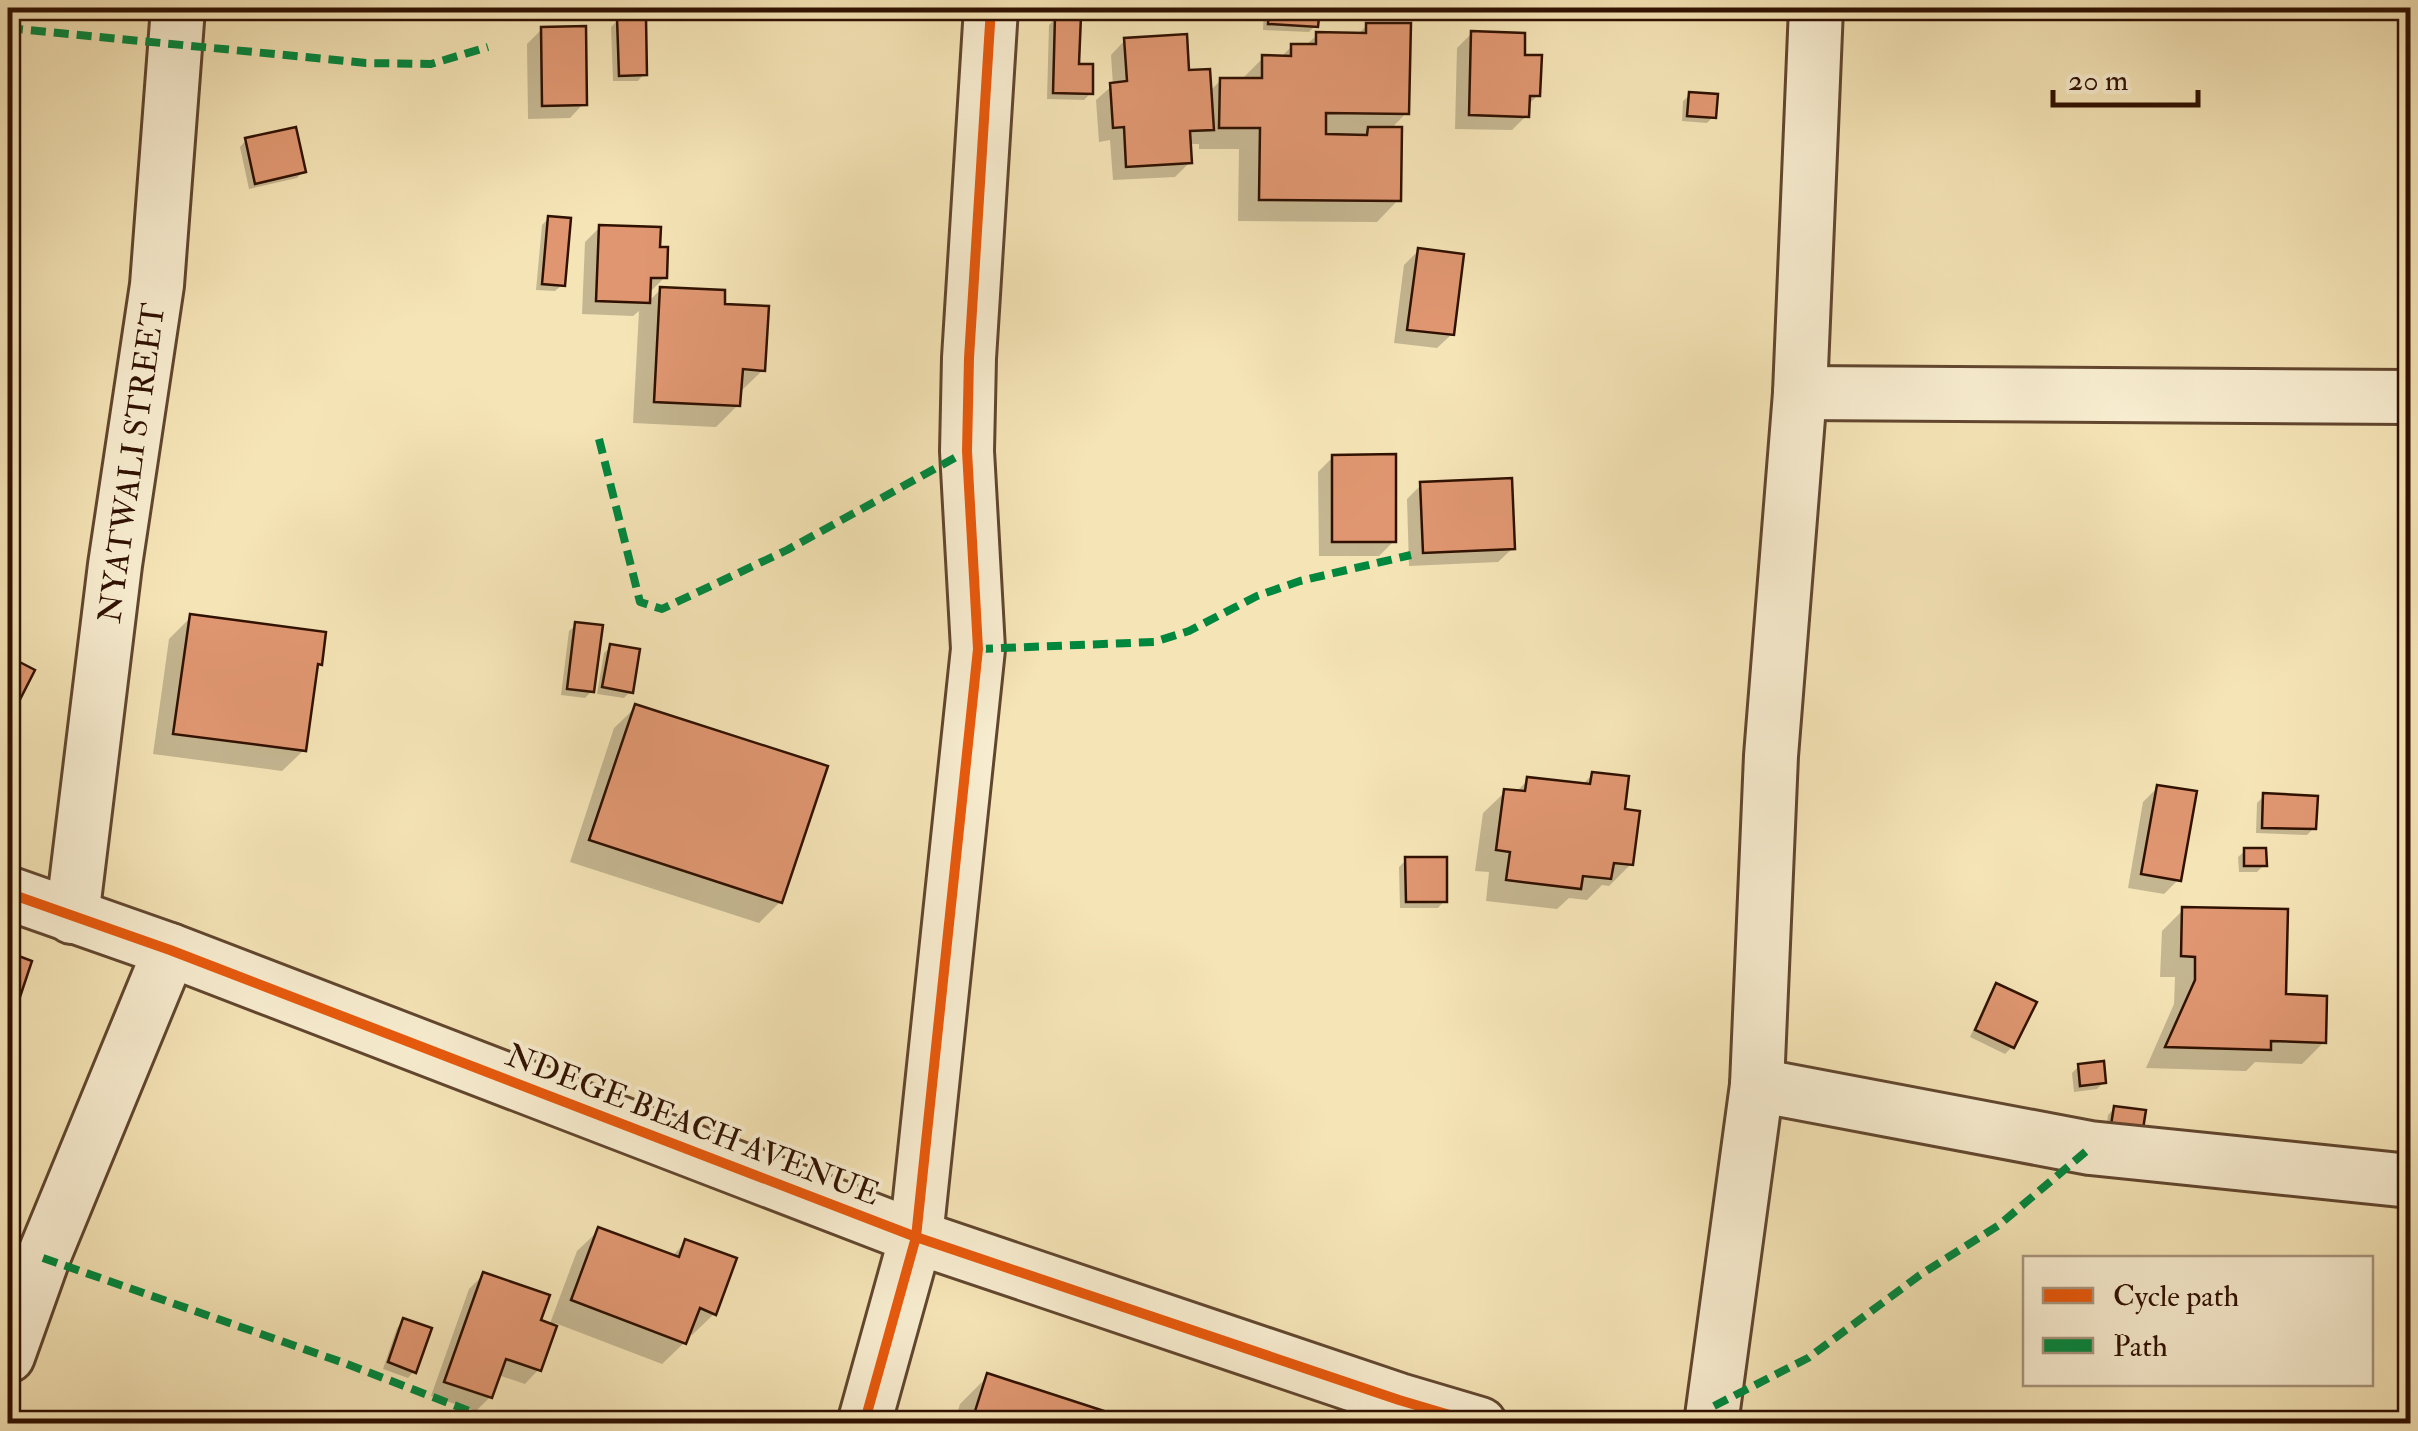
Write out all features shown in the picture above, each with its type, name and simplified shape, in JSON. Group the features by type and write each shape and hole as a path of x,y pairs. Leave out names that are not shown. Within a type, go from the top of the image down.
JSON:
{"street":[{"name":"NYATWALI STREET","path":"72,917 114,565 157,286 178,8"},
{"path":"864,1424 916,1236 978,649 966,451 991,8"},
{"path":"1711,1424 1757,1084 1771,756 1800,393 1816,8"},
{"path":"1800,393 2410,397"},
{"name":"NDEGE BEACH AVENUE","path":"8,893 170,950 916,1236 1398,1400 1480,1424"},
{"path":"8,1356 50,1240 170,950"},
{"path":"1757,1084 2090,1148 2410,1181"}],"building":[{"path":"1269,8 1320,8 1318,27 1268,24"},
{"path":"1055,16 1081,16 1079,64 1093,64 1093,94 1053,93"},
{"path":"617,18 646,18 647,75 619,76"},
{"path":"1366,23 1411,23 1409,114 1326,113 1326,134 1367,135 1368,127 1402,127 1401,201 1259,200 1260,128 1219,128 1220,78 1262,78 1262,55 1291,56 1291,44 1316,44 1316,32 1366,33"},
{"path":"586,26 587,105 542,106 541,27"},
{"path":"1471,31 1525,33 1525,55 1542,55 1540,96 1530,96 1529,117 1469,115"},
{"path":"1187,34 1189,70 1210,69 1214,130 1190,131 1192,163 1126,167 1124,127 1113,128 1110,83 1127,81 1124,38"},
{"path":"1689,92 1718,94 1716,118 1687,116"},
{"path":"296,127 306,172 255,184 245,138"},
{"path":"548,216 571,218 565,286 542,284"},
{"path":"599,225 661,227 660,247 668,247 667,278 651,278 650,303 596,301"},
{"path":"1418,248 1464,254 1454,335 1407,330"},
{"path":"660,287 725,290 725,304 769,306 765,371 743,369 740,406 654,402"},
{"path":"1396,454 1396,542 1332,542 1332,455"},
{"path":"1512,478 1515,549 1423,553 1420,482"},
{"path":"190,614 326,632 306,751 173,734"},
{"path":"575,622 603,625 594,692 567,689"},
{"path":"610,644 640,649 633,693 602,687"},
{"path":"8,656 35,670 8,723"},
{"path":"635,704 828,766 782,903 589,840"},
{"path":"1592,772 1629,776 1625,809 1640,811 1633,865 1614,863 1611,879 1583,876 1581,889 1506,880 1510,852 1496,850 1504,789 1525,791 1527,777 1590,784"},
{"path":"2157,785 2197,791 2181,881 2141,874"},
{"path":"2263,793 2318,796 2316,829 2262,828"},
{"path":"2244,848 2266,848 2267,866 2244,866"},
{"path":"1405,857 1447,857 1447,902 1406,902"},
{"path":"2182,907 2288,909 2286,994 2327,996 2326,1043 2271,1041 2271,1050 2165,1047 2195,980 2195,957 2181,956"},
{"path":"8,952 32,961 14,1015 8,1013"},
{"path":"1996,983 2037,1002 2014,1048 1975,1030"},
{"path":"2104,1061 2106,1083 2080,1086 2078,1064"},
{"path":"2114,1106 2146,1110 2143,1129 2111,1125"},
{"path":"598,1227 679,1257 685,1239 737,1258 716,1315 700,1308 686,1344 571,1300"},
{"path":"483,1272 550,1295 541,1320 557,1326 541,1371 506,1359 492,1398 444,1382"},
{"path":"403,1318 432,1328 416,1373 388,1362"},
{"path":"987,1373 1144,1424 971,1424"}],"marked path":[{"path":"8,28 366,63 431,64 488,47"},
{"path":"599,439 640,602 662,609 787,550 967,451"},
{"path":"978,649 1154,642 1189,631 1257,596 1300,581 1411,555"},
{"path":"1714,1406 1808,1358 1920,1275 1999,1225 2090,1148"},
{"path":"43,1258 347,1364 503,1424"}],"cycle path":[{"path":"864,1424 916,1237 978,649 967,451 969,358 991,8"},
{"path":"8,893 170,950 916,1237 1480,1424"}]}
